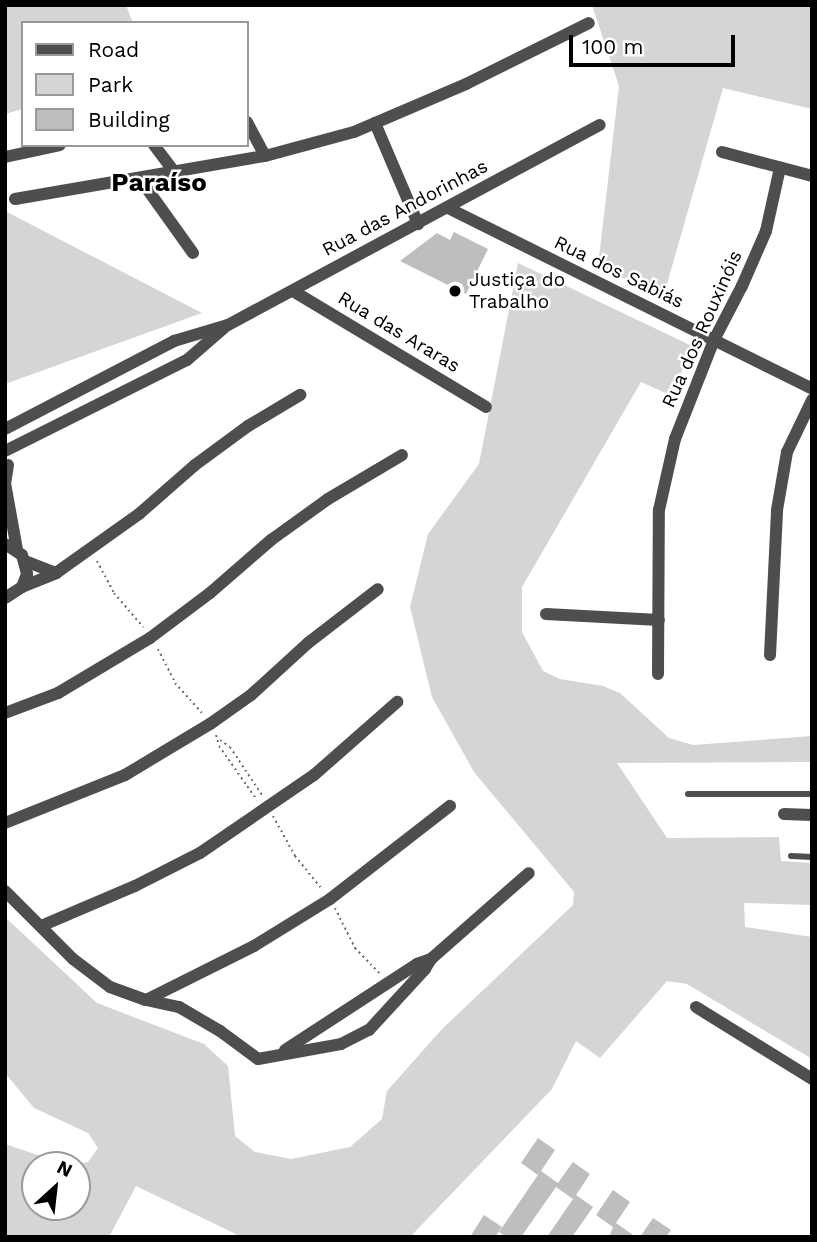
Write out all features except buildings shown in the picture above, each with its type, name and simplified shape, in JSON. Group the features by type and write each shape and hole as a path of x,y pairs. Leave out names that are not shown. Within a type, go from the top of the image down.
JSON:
{"street":[{"path":"15,199 265,156 375,122 466,84 589,23"},
{"path":"375,122 418,224"},
{"path":"248,124 265,156"},
{"name":"Rua das Andorinhas","path":"228,324 600,125"},
{"path":"5,157 51,147"},
{"path":"155,147 174,173"},
{"path":"722,152 812,176"},
{"name":"Rua dos Rouxinóis","path":"658,674 659,510 675,439 714,340 742,286 766,230 780,168"},
{"path":"140,178 193,253"},
{"name":"Rua dos Sabiás","path":"448,208 812,389"},
{"name":"Rua das Araras","path":"293,291 486,407"},
{"path":"22,587 27,574 16,552 5,482 7,466 19,446 18,436 8,428 174,341 228,324"},
{"path":"5,451 187,360 228,324"},
{"path":"5,598 22,587 56,573 139,514 194,465 237,434 300,395"},
{"path":"771,655 777,510 787,452 812,400"},
{"path":"5,713 58,692 150,638 210,593 271,540 328,499 402,455"},
{"path":"16,552 56,573"},
{"path":"5,823 125,775 210,724 251,695 308,643 378,589"},
{"path":"546,614 659,620"},
{"path":"41,926 135,886 200,853 314,775 397,702"},
{"path":"146,1000 254,946 330,899 450,806"},
{"path":"784,814 812,815"},
{"path":"5,891 73,959 110,987 146,1000 178,1007 220,1031 258,1059 281,1052 332,1046 360,1036 377,1022 431,959 529,873"},
{"path":"281,1052 417,964 431,959"},
{"path":"696,1007 812,1079"}],"lane":[{"path":"688,794 812,794"},
{"path":"791,856 812,857"}],"path":[{"path":"219,740 230,747 233,756 245,767 250,781 260,791 261,803 219,746 219,740"},
{"path":"229,759 233,756"},
{"path":"246,784 250,781"}],"green space":[{"path":"5,5 126,5 132,21 21,21 21,110 5,114"},
{"path":"592,5 812,5 812,109 723,88 663,298 598,266 619,86"},
{"path":"5,211 202,313 5,384"},
{"path":"518,263 692,346 672,396 641,382 522,587 522,632 543,671 560,679 603,686 620,693 669,738 693,745 812,736 812,762 617,763 667,838 779,837 781,861 812,863 812,905 744,903 745,927 812,937 812,1059 687,984 667,981 600,1058 576,1041 552,1089 410,1237 242,1237 136,1186 109,1237 5,1237 5,1144 26,1151 21,1151 21,1221 91,1221 91,1158 98,1148 88,1133 34,1108 5,1073 5,917 97,1003 204,1044 228,1066 235,1136 255,1152 291,1159 350,1147 382,1119 387,1091 442,1029 573,905 574,892 474,772 432,697 410,607 428,534 479,464"}],"place":[{"name":"Justiça do Trabalho","path":"455,291"}],"district":[{"name":"Paraíso","path":"159,183"}]}
